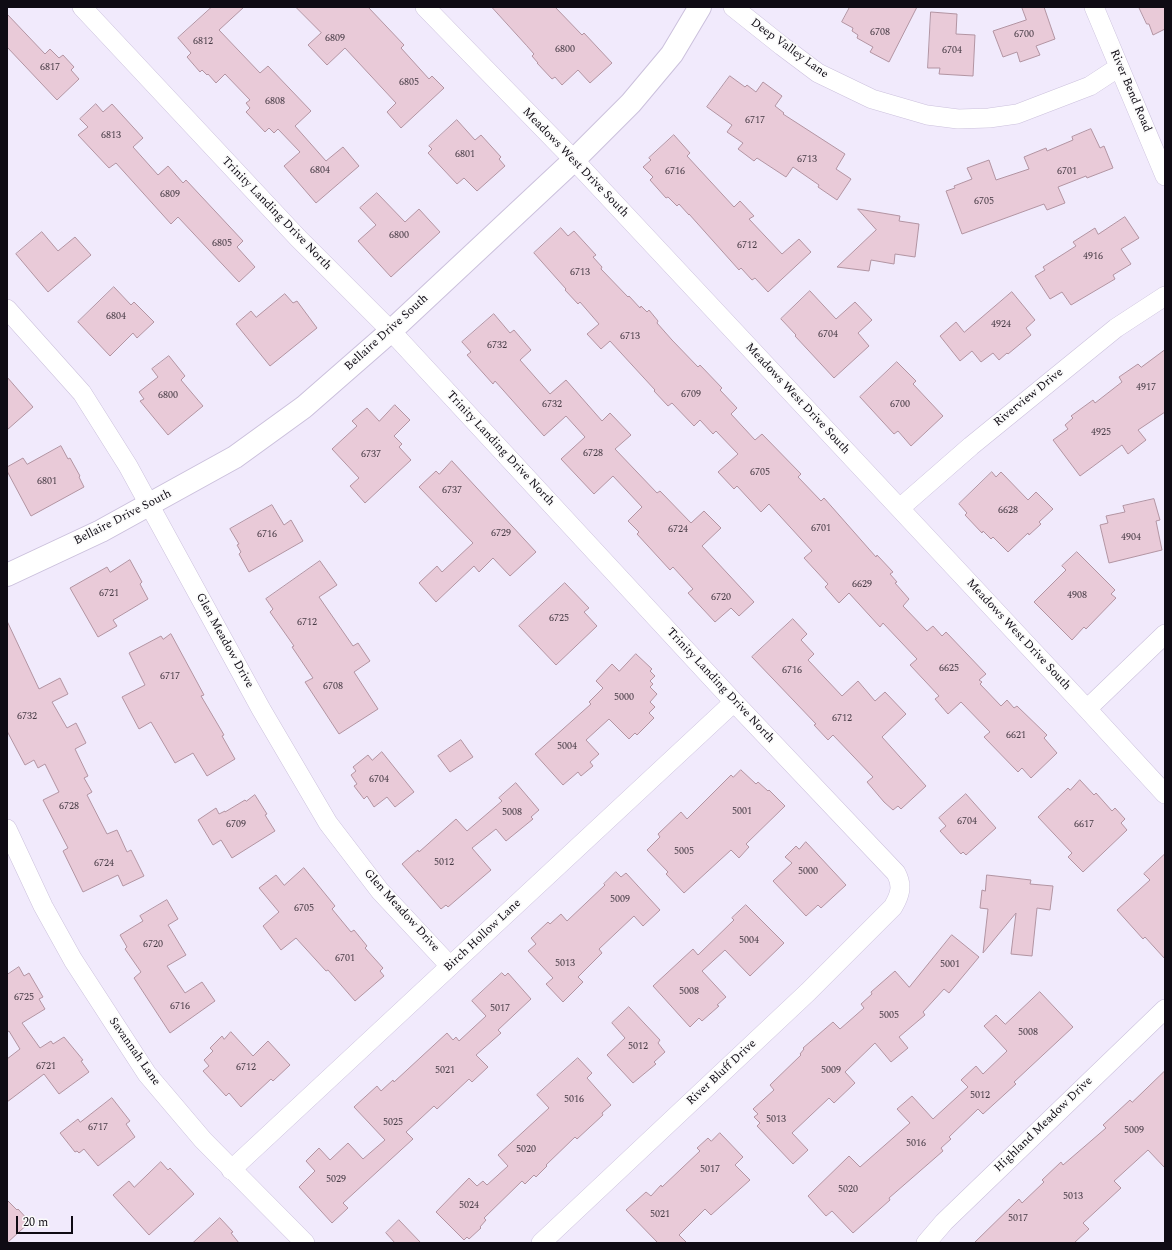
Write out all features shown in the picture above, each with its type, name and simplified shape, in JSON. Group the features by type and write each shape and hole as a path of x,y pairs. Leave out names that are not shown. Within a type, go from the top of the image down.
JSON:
{"street":[{"name":"Trinity Landing Drive North","path":"82,7 298,238 391,331 734,702 896,873 900,880 901,889 898,898"},
{"name":"Meadows West Drive South","path":"424,7 574,160 1088,709 1165,794"},
{"name":"Bellaire Drive South","path":"7,575 101,531 235,457 304,407 391,331 574,160 631,104 672,54 700,7"},
{"name":"Deep Valley Lane","path":"733,7 818,73 872,99 927,115 958,119 989,118 1017,114 1090,86 1120,67"},
{"name":"River Bend Road","path":"1094,7 1165,176"},
{"name":"Riverview Drive","path":"900,508 971,446 1116,328 1165,296"},
{"name":"Glen Meadow Drive","path":"7,310 82,393 128,466 261,709 328,823 380,891 450,966"},
{"path":"1088,709 1165,634"},
{"name":"Birch Hollow Lane","path":"231,1170 734,702"},
{"name":"Savannah Lane","path":"7,829 43,906 73,960 147,1074 203,1140 231,1170 305,1243"},
{"name":"River Bluff Drive","path":"541,1243 808,992 893,907 898,898"},
{"name":"Highland Meadow Drive","path":"926,1243 949,1217 1165,1009"}],"building":[{"path":"212,7 244,7 219,30 260,73 268,66 311,111 295,126 326,161 343,147 359,166 316,203 284,166 300,152 278,129 274,133 269,128 265,132 246,112 250,108 246,103 250,100 225,74 216,83 208,74 207,75 202,70 200,72 187,57 191,53 178,38"},
{"path":"296,7 368,7 404,45 401,48 429,79 432,76 444,88 401,128 387,112 396,103 345,48 327,65 308,45 321,33"},
{"path":"492,7 555,7 582,35 584,33 612,63 590,83 578,70 562,85 555,77 552,79 537,63 532,56 534,54"},
{"path":"850,7 917,7 889,62 870,52 873,47 857,38 858,35 852,31 853,28 842,22"},
{"path":"1022,7 1044,7 1055,39 1036,46 1040,55 1020,62 1017,52 1003,57 993,31 1026,20"},
{"path":"1139,7 1165,7 1165,29 1153,35 1149,24 1147,24"},
{"path":"931,12 957,14 956,34 975,35 973,76 939,74 940,68 928,68"},
{"path":"7,14 45,54 50,49 59,58 63,55 74,67 71,70 79,79 57,100 7,47"},
{"path":"730,76 745,87 747,85 756,92 763,82 782,96 775,106 784,113 783,114 845,154 836,169 851,179 837,200 818,187 819,185 793,167 786,177 757,158 754,161 738,149 743,143 727,132 732,125 707,107"},
{"path":"96,104 103,112 112,104 143,138 133,147 158,175 168,166 183,183 186,180 243,241 237,247 255,267 239,282 178,217 171,224 116,163 109,168 78,135 88,127 80,119"},
{"path":"457,120 475,140 481,135 501,157 499,159 505,166 477,191 464,178 457,184 428,153 432,149 429,146"},
{"path":"1091,129 1100,148 1104,146 1113,168 1087,178 1086,176 1058,187 1065,203 1047,210 1044,204 962,234 946,191 972,179 967,168 989,160 996,180 1029,169 1024,157 1046,148 1047,151 1073,140 1072,137"},
{"path":"674,135 690,153 687,156 734,207 740,201 754,216 749,219 782,254 799,239 811,252 768,292 755,278 752,280 741,268 739,270 689,214 679,204 677,206 668,197 666,198 650,180 653,177 643,167 651,160 649,158"},
{"path":"377,193 405,222 419,209 440,232 391,277 358,241 376,225 360,208"},
{"path":"858,209 900,216 899,221 919,224 915,257 895,254 894,264 871,260 869,271 837,267 876,230"},
{"path":"1125,217 1139,238 1121,249 1131,264 1113,275 1115,279 1071,305 1062,292 1050,299 1035,276 1045,270 1043,267 1076,246 1073,242 1095,228 1098,234"},
{"path":"561,228 568,236 574,231 596,255 593,257 602,267 601,269 640,308 641,306 647,312 649,310 658,321 657,323 672,340 698,367 700,365 722,388 720,390 737,408 731,414 755,440 762,434 801,474 798,477 821,501 824,498 876,557 877,555 893,572 890,574 897,582 895,583 909,599 903,606 927,631 933,626 942,636 946,632 986,674 979,680 982,682 980,684 1001,706 1007,700 1014,708 1017,706 1047,735 1044,738 1057,753 1031,778 1022,768 1018,772 984,737 990,732 961,702 948,714 935,699 939,696 910,665 917,659 883,623 880,627 849,593 839,603 825,587 828,584 804,558 812,551 769,504 761,512 737,486 734,489 718,472 738,454 716,431 713,434 700,420 694,426 672,403 668,406 610,341 601,349 587,334 599,324 580,302 578,304 565,290 566,289 534,253"},
{"path":"42,232 58,251 75,237 91,255 48,292 16,254"},
{"path":"114,287 131,305 134,302 154,322 137,338 133,333 110,356 78,322"},
{"path":"810,291 836,319 855,302 872,320 858,333 869,346 834,378 781,319"},
{"path":"1012,292 1035,320 1026,328 1031,335 999,360 993,353 981,362 972,351 960,361 940,336 956,322 964,332"},
{"path":"285,294 293,303 297,301 317,328 270,366 236,324 251,311 256,317"},
{"path":"494,314 510,333 514,330 531,350 520,360 550,394 566,380 602,421 610,413 631,435 615,449 657,493 660,491 691,523 704,511 721,528 702,546 754,602 739,616 731,608 715,622 688,593 693,589 673,567 670,570 637,534 639,532 628,521 642,507 613,476 594,494 561,459 585,437 566,416 544,436 495,381 493,384 467,355 471,352 462,342"},
{"path":"1165,350 1165,412 1138,430 1146,440 1128,454 1122,445 1080,476 1053,440 1068,429 1065,425 1073,418 1071,416 1093,400 1095,403 1122,382 1119,377 1138,364 1141,367"},
{"path":"169,356 185,376 181,380 203,406 168,435 140,401 144,399 139,392 158,377 152,369"},
{"path":"897,362 916,381 913,384 943,416 911,446 898,431 894,434 860,397"},
{"path":"7,377 33,407 7,430"},
{"path":"395,405 410,420 394,436 402,444 399,447 411,460 365,503 350,486 359,478 332,449 357,426 352,421 367,408 379,421"},
{"path":"61,446 68,459 70,458 84,487 31,516 7,471 7,467 23,458 27,464"},
{"path":"452,461 536,552 510,576 493,558 479,572 474,566 436,602 419,583 437,566 442,572 473,543 419,487 436,471 439,474"},
{"path":"992,472 996,477 1001,472 1028,500 1036,492 1053,509 1039,522 1041,524 1029,535 1028,533 1008,552 993,537 991,539 983,531 982,533 965,515 967,513 959,504"},
{"path":"1154,499 1160,520 1156,521 1162,550 1109,563 1100,525 1108,523 1106,516 1125,512 1123,506"},
{"path":"272,505 284,525 291,520 303,541 249,572 239,554 241,552 237,545 239,544 230,529"},
{"path":"1077,552 1115,590 1111,594 1116,598 1086,629 1084,627 1072,640 1034,602 1066,570 1062,566"},
{"path":"130,560 142,582 140,584 148,599 113,620 117,626 98,637 70,588 107,567 110,572"},
{"path":"320,561 337,585 319,597 353,646 358,643 370,661 354,672 378,709 339,734 305,682 313,678 292,647 294,646 270,612 273,609 266,599"},
{"path":"565,583 589,608 584,612 597,626 556,665 519,626"},
{"path":"793,619 807,634 801,640 814,654 808,660 842,696 858,681 875,701 885,692 906,714 882,737 926,786 901,809 898,806 893,810 884,802 867,782 873,777 833,735 828,740 814,725 816,724 752,657"},
{"path":"7,621 39,689 60,678 68,694 52,702 67,728 76,723 86,743 75,749 88,776 84,778 92,792 87,795 107,834 117,830 127,852 131,850 144,876 123,886 118,875 83,892 63,851 68,848 43,800 59,792 45,764 38,768 34,760 25,765 7,731"},
{"path":"171,634 204,695 201,696 224,735 222,736 235,759 207,776 193,753 175,763 151,722 139,729 122,697 145,685 129,653 161,636 163,639"},
{"path":"636,654 652,669 650,671 655,676 650,681 653,684 650,687 657,694 650,702 655,707 649,713 654,718 637,735 635,733 629,739 609,719 586,740 599,754 590,762 593,766 581,776 578,772 563,785 535,754 591,704 589,702 603,688 596,681 612,664 619,671"},
{"path":"461,740 473,757 450,772 438,756"},
{"path":"382,752 414,792 395,807 387,797 374,807 367,796 364,799 354,786 357,784 351,775 356,771 353,767 368,755 372,760"},
{"path":"741,770 756,784 758,782 768,791 769,790 785,806 746,844 749,847 739,858 731,850 684,893 666,874 668,872 647,850 660,837 658,834 681,812 687,819 731,775 733,777"},
{"path":"1080,780 1094,795 1096,793 1112,811 1115,808 1125,819 1121,823 1127,830 1083,872 1068,857 1072,853 1038,817 1068,788 1070,790"},
{"path":"516,783 539,810 531,817 533,819 506,841 496,829 472,848 491,870 448,907 446,905 441,909 402,864 418,850 419,852 456,819 467,831 502,801 499,798"},
{"path":"966,794 996,828 966,855 963,852 961,854 940,831 946,826 939,818"},
{"path":"255,795 267,814 265,815 275,831 232,858 221,840 213,845 198,820 216,808 219,814 225,812"},
{"path":"806,842 846,885 821,908 818,905 806,916 773,881 792,863 785,857 796,846 799,849"},
{"path":"1165,854 1165,959 1145,937 1143,939 1117,910 1150,880 1144,874"},
{"path":"304,868 335,906 332,909 351,932 354,930 367,946 365,948 383,968 380,971 384,976 355,1001 328,970 326,971 296,938 281,950 263,926 279,912 259,888 276,875 284,885"},
{"path":"616,872 621,877 626,873 660,910 643,926 634,916 599,949 602,953 578,977 583,982 563,1002 546,984 553,978 528,951 536,944 531,938 548,922 550,924 561,914 567,921 605,885 604,884"},
{"path":"987,875 1031,880 1030,884 1053,886 1050,910 1037,908 1032,956 1011,954 1016,913 983,953 988,909 980,908 982,890 985,891"},
{"path":"167,900 178,919 168,925 186,955 167,966 185,993 202,982 215,1001 170,1033 134,978 141,972 125,949 127,947 120,935 143,921 140,916"},
{"path":"746,905 784,943 750,976 725,950 702,971 726,997 717,1005 719,1006 702,1021 699,1018 690,1027 653,986 693,949 698,955 734,920 732,918"},
{"path":"952,935 979,957 949,993 944,989 923,1012 925,1015 899,1037 908,1048 891,1062 875,1043 845,1072 855,1083 834,1103 829,1098 792,1133 808,1150 793,1164 757,1126 760,1123 754,1117 758,1114 753,1109 774,1090 770,1085 801,1055 800,1054 804,1049 803,1048 833,1022 840,1029 864,1008 861,1004 872,994 871,992 895,971 909,987"},
{"path":"19,967 24,976 29,973 43,997 39,999 45,1009 22,1023 40,1048 51,1041 53,1044 64,1037 83,1060 81,1061 89,1072 59,1094 44,1074 7,1102 7,1059 20,1049 9,1031 7,1032 7,975"},
{"path":"502,973 505,976 508,973 531,999 498,1030 501,1033 476,1055 488,1067 472,1082 469,1079 437,1109 434,1106 406,1132 413,1139 343,1203 348,1208 332,1223 299,1187 315,1171 306,1161 319,1148 330,1160 348,1143 363,1159 385,1140 354,1107 377,1086 381,1091 393,1080 394,1082 447,1033 453,1040 456,1037 459,1041 486,1016 472,1001"},
{"path":"1040,992 1073,1027 1014,1082 1016,1084 983,1114 978,1109 949,1137 951,1139 941,1148 943,1151 889,1198 890,1200 853,1233 832,1211 826,1216 808,1196 849,1156 860,1167 910,1123 897,1109 912,1096 933,1119 968,1087 961,1080 976,1066 983,1074 1007,1051 984,1026 996,1015 1005,1024"},
{"path":"629,1007 660,1040 658,1043 665,1052 654,1062 656,1064 633,1083 607,1055 625,1038 612,1023"},
{"path":"231,1032 253,1056 268,1041 290,1065 273,1081 271,1079 241,1107 229,1093 226,1096 203,1071 209,1066 204,1060 213,1051 210,1048 222,1036 224,1039"},
{"path":"578,1058 592,1073 587,1078 611,1105 602,1113 603,1115 577,1139 575,1137 546,1165 547,1166 536,1177 534,1175 525,1184 522,1181 484,1218 486,1220 480,1227 481,1228 469,1239 467,1237 464,1240 436,1212 469,1178 477,1186 483,1181 487,1185 508,1166 498,1155 549,1108 537,1095"},
{"path":"1165,1071 1165,1168 1148,1150 1114,1181 1121,1188 1083,1223 1089,1229 1074,1243 974,1243 1019,1199 1022,1203 1044,1182 1042,1180 1061,1162 1063,1165 1106,1128 1103,1125 1130,1100 1132,1102"},
{"path":"112,1098 130,1121 126,1124 135,1137 98,1166 84,1149 79,1153 77,1151 75,1152 60,1133 78,1119 80,1122"},
{"path":"720,1133 743,1157 735,1165 750,1180 711,1215 705,1209 679,1235 687,1243 658,1243 626,1210 646,1192 651,1196 661,1185 662,1187 700,1151 697,1148 708,1138 711,1141"},
{"path":"161,1162 168,1170 170,1168 194,1194 149,1235 113,1195 129,1181 134,1187"},
{"path":"7,1200 30,1222 7,1243"},
{"path":"220,1218 233,1232 231,1233 239,1243 193,1243"},
{"path":"399,1220 421,1243 395,1243 386,1233"}]}
